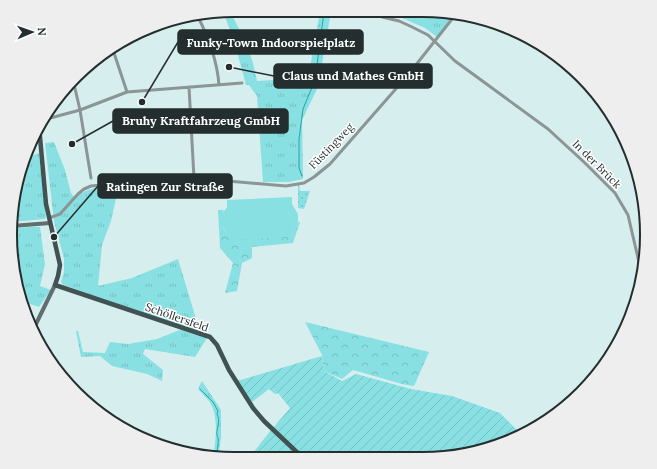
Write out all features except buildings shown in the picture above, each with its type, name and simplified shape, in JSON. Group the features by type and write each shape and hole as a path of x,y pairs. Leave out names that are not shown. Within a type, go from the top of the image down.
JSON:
{"main road":[{"path":"36,324 55,285 60,265 45,200 40,137"},
{"path":"17,225 49,220"},
{"name":"Schöllersfeld","path":"55,285 210,337 217,345 229,370 249,402 272,429 297,452"}],"street":[{"name":"In der Brück","path":"382,17 399,21 420,30 435,41 455,61 522,109 560,139 614,193 628,215 639,259"},
{"name":"Füstingweg","path":"49,220 60,214 78,194 91,186 145,179 194,178 286,186 300,184 310,180 330,164 408,75 452,19"},
{"path":"200,20 210,42 217,66 219,85"},
{"path":"114,54 127,92"},
{"path":"52,118 80,110 127,92 242,83"},
{"path":"75,87 91,178"},
{"path":"189,87 194,178"}],"green space":[{"path":"225,17 233,17 246,43 257,81 308,78 319,17 330,17 318,87 302,120 303,179 289,182 263,182 257,96 249,85 246,85 235,44"},
{"path":"437,17 450,19 437,37 425,28 402,18"},
{"path":"54,142 65,170 71,193 75,198 91,189 119,185 111,221 102,245 98,286 132,278 178,259 200,332 63,285 61,282 64,272 64,259 54,221 45,143"},
{"path":"39,153 46,217 45,219 17,222 24,178 32,156"},
{"path":"298,185 300,191 310,191 304,209 298,208"},
{"path":"292,197 292,204 298,214 298,222 290,235 284,237 238,240 226,233 222,225 222,214 227,207 227,200"},
{"path":"218,210 224,210 222,222 226,233 290,235 298,222 300,222 293,243 252,247 252,258 242,263 237,291 225,293 233,263 220,248"},
{"path":"40,227 45,264 40,286 51,290 39,307 29,303 24,291 17,249 17,228"},
{"path":"305,322 429,352 414,386 353,370 342,379 324,371 322,355"},
{"path":"182,329 207,338 195,357 145,349 143,354 163,370 162,381 147,374 112,366 100,356 81,357 76,331 78,331 83,352 105,353 110,342 128,344 157,339"},
{"path":"322,356 324,371 342,381 356,374 411,389 452,396 500,413 518,431 479,445 437,452 299,452 273,428 290,408 278,393 275,394 269,389 252,402 237,381"},
{"path":"202,381 221,410 221,438 219,452 214,451 216,428 212,406 198,389"},
{"path":"271,430 295,452 254,452"}],"waterway":[{"path":"302,176 299,168 299,139 303,109 315,80 323,17"},
{"path":"200,389 213,402 218,411 217,452"}],"place":[{"name":"Claus und Mathes GmbH","path":"229,67"},
{"name":"Funky-Town Indoorspielplatz","path":"142,102"},
{"name":"Bruhy Kraftfahrzeug GmbH","path":"72,144"},
{"name":"Ratingen Zur Straße","path":"54,237"}]}
